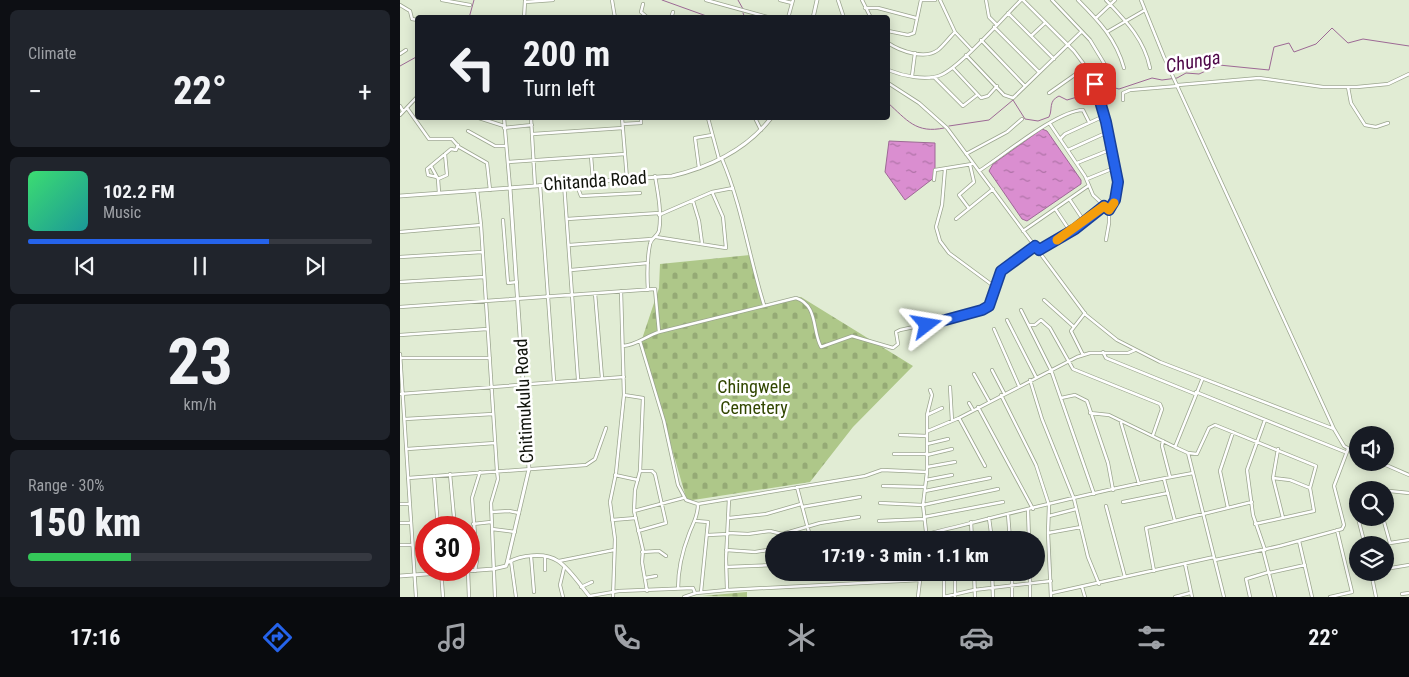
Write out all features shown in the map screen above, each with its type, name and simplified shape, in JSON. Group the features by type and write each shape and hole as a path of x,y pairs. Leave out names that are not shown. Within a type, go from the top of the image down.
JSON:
{"street":[{"path":"442,0 470,5"},
{"path":"524,15 525,1 553,0"},
{"path":"612,0 614,15"},
{"path":"706,0 716,1 761,15"},
{"path":"780,0 792,2 789,15"},
{"path":"814,15 817,0"},
{"path":"838,0 843,15"},
{"path":"862,0 869,15"},
{"path":"890,31 910,35 915,32 916,18 922,0 935,0"},
{"path":"940,0 955,32 971,50"},
{"path":"986,0 990,17 995,26 1040,72"},
{"path":"890,70 912,76 934,77 943,74 953,68 1022,0 1086,67 1097,88 1112,149 1118,190 1109,210 1106,240"},
{"path":"1052,0 1093,44 1113,78"},
{"path":"1078,0 1107,32 1118,50 1124,68"},
{"path":"1106,0 1127,22 1143,46 1150,68"},
{"path":"1096,18 1115,0"},
{"path":"992,370 1036,465 1049,505 1048,533 1052,595 1185,564 1264,550 1342,529 1344,525 1334,486 1346,451 1334,430 1173,75 1141,0"},
{"path":"400,3 410,11 412,19 415,20"},
{"path":"643,4 641,12 644,15"},
{"path":"865,8 878,8 916,18"},
{"path":"1107,32 1145,10"},
{"path":"1008,13 1054,59"},
{"path":"1031,36 1045,23"},
{"path":"890,45 915,53 935,52 955,32"},
{"path":"966,55 1010,98 1082,32"},
{"path":"981,40 1025,86"},
{"path":"400,54 406,50"},
{"path":"912,76 915,53"},
{"path":"1049,93 1086,67"},
{"path":"953,68 977,95 985,97 997,86"},
{"path":"1123,100 1123,93 1130,90 1263,78 1323,87 1348,87 1388,84 1409,74"},
{"path":"934,77 963,106 977,95"},
{"path":"890,83 925,108 947,128 966,154 971,164 974,182 959,195 968,207"},
{"path":"1348,87 1351,103 1366,125 1376,127 1388,123"},
{"path":"400,115 415,99"},
{"path":"400,106 404,111"},
{"path":"407,108 415,119"},
{"path":"979,171 1050,124 1072,112 1085,111 1089,122"},
{"path":"1060,140 1065,134 1104,116"},
{"path":"966,154 1007,132 1022,119"},
{"path":"416,120 429,139 449,137 488,165 490,190"},
{"path":"485,120 504,127 532,125"},
{"path":"504,120 510,188"},
{"path":"531,120 532,161 535,186"},
{"path":"622,120 627,179"},
{"path":"532,134 623,126 641,123 641,120"},
{"path":"708,120 733,188 764,305"},
{"path":"756,120 761,130"},
{"name":"Chitanda Road","path":"400,196 672,176 721,159 745,144 770,120"},
{"path":"1050,124 1087,179 1088,186 1096,199 1109,210"},
{"path":"468,131 495,146 506,146"},
{"path":"1068,150 1108,132"},
{"path":"699,168 695,138 712,134"},
{"path":"445,154 447,175 438,178 427,174 427,169 432,166 445,154 451,149 456,150 458,145"},
{"path":"1077,163 1112,149"},
{"path":"508,162 625,154"},
{"path":"591,156 593,181"},
{"path":"971,164 993,189 1085,313 1109,335 1135,350 1202,379 1334,430"},
{"path":"934,180 935,170 971,164"},
{"path":"432,166 438,178 438,193"},
{"path":"1087,179 1114,168"},
{"path":"945,169 942,205 936,227 940,241 949,253 994,287"},
{"path":"569,245 652,240 656,237 659,214 655,176"},
{"path":"576,182 581,196 640,193"},
{"path":"564,183 578,380"},
{"path":"540,185 554,381"},
{"path":"1023,231 1056,210 1088,186"},
{"name":"Chitimukulu Road","path":"509,562 529,469 518,282 510,188"},
{"path":"567,220 659,214 712,192 733,188"},
{"path":"956,218 993,189"},
{"path":"477,190 498,480 491,499 495,597"},
{"path":"656,237 702,243 719,248 726,246 724,217 712,192"},
{"path":"1070,200 1084,221"},
{"path":"693,201 701,229 702,243"},
{"path":"1039,250 1070,232 1104,206"},
{"path":"1056,210 1070,232"},
{"path":"503,220 508,283 518,282"},
{"path":"400,232 481,225"},
{"path":"648,290 648,263 652,240"},
{"path":"623,346 637,344 644,337 659,332 796,298 800,299 813,314 813,325 821,347 852,336 893,348 898,344 896,332 986,308 991,302 994,287 1002,269 1035,246"},
{"path":"400,257 482,252"},
{"path":"571,270 648,263"},
{"path":"400,282 484,276"},
{"path":"400,306 656,289 659,332"},
{"path":"613,597 615,539 610,502 624,395 621,292"},
{"path":"595,293 602,378"},
{"path":"1044,300 1073,326"},
{"path":"1021,310 1051,370 1094,494"},
{"path":"1084,355 1071,333 1073,326 1085,313"},
{"path":"1008,320 1036,377"},
{"path":"1029,325 1035,325 1040,320 1050,328 1075,370 1160,404 1162,409 1153,435"},
{"path":"400,336 487,329"},
{"path":"994,329 1019,386"},
{"path":"640,341 683,498 690,502 698,504 729,499 866,476 882,470 927,472"},
{"path":"928,431 959,418 1068,361 1084,355 1103,352 1128,353 1135,350"},
{"path":"1103,352 1106,358 1349,452"},
{"path":"400,354 401,394 416,597"},
{"path":"400,358 490,358"},
{"path":"974,374 989,401"},
{"path":"401,394 624,377"},
{"path":"1175,447 1202,379"},
{"path":"1030,380 1042,419 1074,499 1090,563 1099,584"},
{"path":"950,387 952,421"},
{"path":"926,531 924,505 927,472 927,415 932,395 930,390"},
{"path":"624,395 642,398 640,471 634,510 647,591"},
{"path":"1061,398 1075,395 1081,396 1087,401 1108,462 1113,490"},
{"path":"969,403 973,410"},
{"path":"978,407 1033,509"},
{"path":"927,415 942,408"},
{"path":"1090,413 1109,415 1122,423 1153,435 1188,454 1198,454 1212,426 1219,426 1316,465 1310,488 1314,511 1255,524"},
{"path":"404,419 493,414"},
{"path":"959,418 985,466"},
{"path":"1265,420 1248,470 1255,524 1264,550 1275,597"},
{"path":"1122,423 1140,484"},
{"path":"408,478 591,463 596,456 606,428"},
{"path":"1228,508 1220,471 1233,432"},
{"path":"900,435 928,436"},
{"path":"927,444 948,439"},
{"path":"1164,441 1162,446 1170,477"},
{"path":"406,449 495,443"},
{"path":"1278,449 1273,478 1283,518"},
{"path":"894,454 927,455 952,450"},
{"path":"1188,454 1224,597"},
{"path":"927,466 955,462"},
{"path":"1394,468 1409,475"},
{"path":"638,532 664,525 666,520 654,472 640,471"},
{"path":"473,516 472,498 480,472"},
{"path":"938,531 1192,473"},
{"path":"450,474 454,516"},
{"path":"615,475 638,480"},
{"path":"926,480 952,475"},
{"path":"434,476 437,516"},
{"path":"925,491 990,478"},
{"path":"1273,478 1290,480 1310,488"},
{"path":"1164,479 1175,521"},
{"path":"883,486 926,487"},
{"path":"797,487 808,531"},
{"path":"880,503 924,505 998,489"},
{"path":"1394,491 1409,493"},
{"path":"1123,502 1168,493"},
{"path":"729,518 766,514 801,506 860,497"},
{"path":"634,510 683,498"},
{"path":"727,590 726,550 729,499"},
{"path":"879,521 924,518 1003,502"},
{"path":"1154,571 1145,529 1252,502"},
{"path":"400,504 410,504"},
{"path":"678,589 679,566 688,537 696,521 698,504"},
{"path":"1106,506 1124,577"},
{"path":"1049,516 1076,509"},
{"path":"1028,510 1029,531"},
{"path":"491,512 509,511 520,514"},
{"path":"1008,514 1009,531"},
{"path":"708,535 748,534 770,531 782,534 807,526 859,517"},
{"path":"612,520 636,518"},
{"path":"989,518 991,531"},
{"path":"696,521 708,521 708,535 699,592 701,597"},
{"path":"400,523 411,522"},
{"path":"480,523 491,522"},
{"path":"972,522 972,531"},
{"path":"1385,526 1390,543 1409,540"},
{"path":"1048,533 1081,527"},
{"path":"492,529 515,532"},
{"path":"1330,597 1352,592 1337,530"},
{"path":"1299,541 1312,597"},
{"path":"400,545 412,545"},
{"path":"480,570 505,566 509,562 531,556 545,557 558,561 614,550"},
{"path":"726,550 755,552 765,550"},
{"path":"642,552 659,551 666,556"},
{"path":"531,556 534,592"},
{"path":"545,557 545,570"},
{"path":"558,561 590,597 613,592 693,588 699,592"},
{"path":"509,562 516,597"},
{"path":"1185,564 1192,597"},
{"path":"1394,567 1409,564"},
{"path":"1250,597 1246,579 1269,572 1305,565"},
{"path":"726,567 765,566"},
{"path":"563,597 560,585 564,568"},
{"path":"400,576 414,574"},
{"path":"645,578 656,576"},
{"path":"442,581 443,597"},
{"path":"468,581 469,597"},
{"path":"684,597 699,592 888,581"},
{"path":"918,597 920,581"},
{"path":"944,581 944,597 955,596 974,590 1051,581"},
{"path":"955,581 955,596"},
{"path":"974,581 975,597"},
{"path":"993,581 993,597"},
{"path":"1012,581 1012,597"},
{"path":"1373,581 1376,597"},
{"path":"581,587 592,582"},
{"path":"1030,583 1030,597"},
{"path":"1082,587 1085,597"},
{"path":"1175,597 1191,593"},
{"path":"1402,594 1409,593"}],"green space":[{"name":"Chingwele Cemetery","path":"750,255 765,306 801,297 913,366 853,427 810,482 687,501 641,342 659,288 660,264"},
{"path":"747,592 747,597 702,596"}],"water":[{"path":"1042,129 1047,131 1081,180 1081,184 1027,221 1022,219 989,171 993,164"},
{"path":"889,141 935,143 935,177 905,200 885,172"}],"waterway":[{"name":"Chunga","path":"470,15 474,0"},
{"name":"Chunga","path":"662,0 704,15"},
{"path":"738,0 743,9"},
{"name":"Chunga","path":"1096,83 1119,89 1152,78 1162,80 1177,78 1186,73 1199,74 1219,65 1269,70 1274,47 1289,43 1294,52 1316,44 1332,28 1348,43 1363,39 1409,46"},
{"name":"Chunga","path":"400,66 415,58"},
{"name":"Chunga","path":"949,126 989,120 1013,100 1025,119 1038,121 1049,117 1053,100 1059,96 1067,100 1084,95 1093,86"},
{"name":"Chunga","path":"890,105 907,120 919,127 926,129 944,128"}],"slow traffic":[{"path":"1057,240 1082,224 1104,206 1109,210 1114,203"}],"route":[{"path":"927,325 982,310 989,306 999,274 1005,266 1035,246 1039,250 1070,232 1104,206 1109,210 1115,200 1118,182 1106,122 1095,84"}]}
